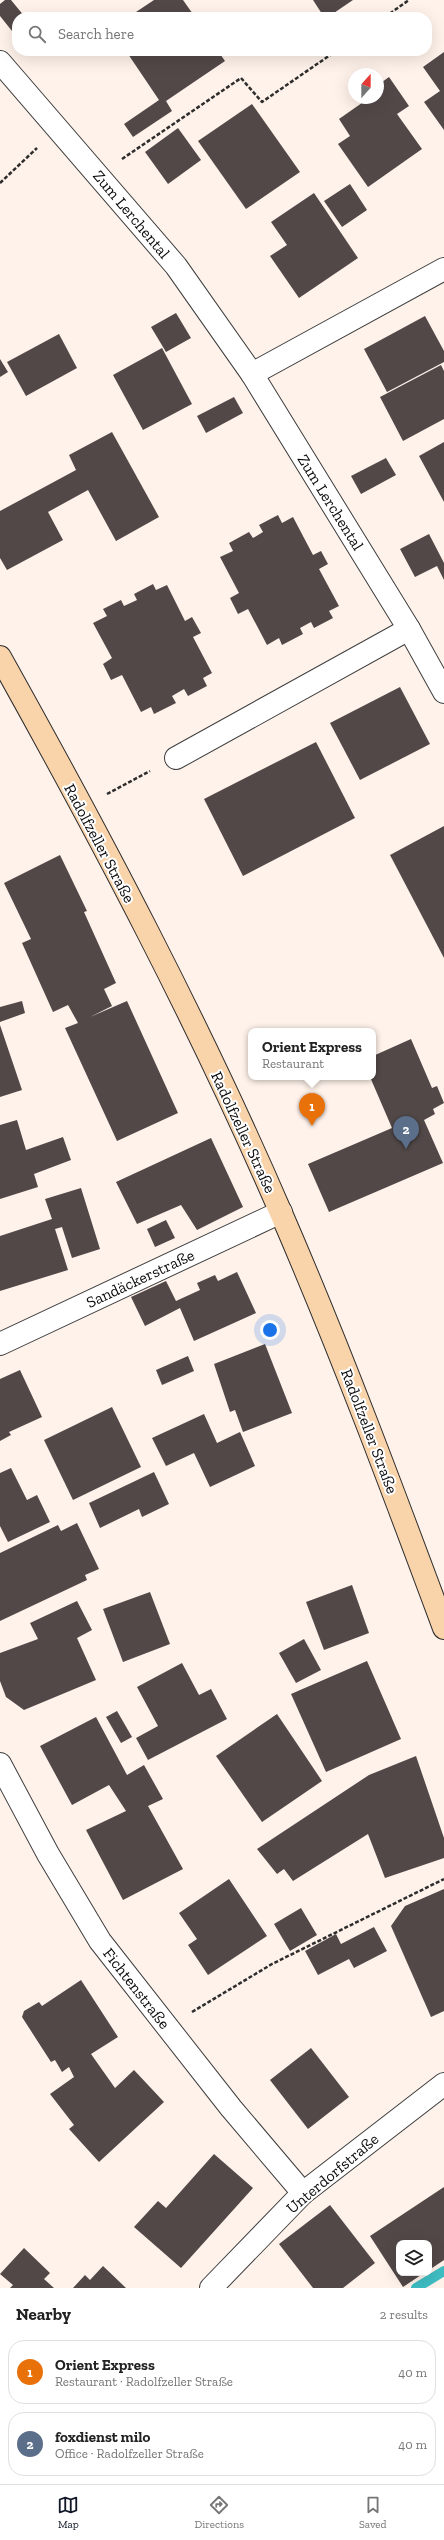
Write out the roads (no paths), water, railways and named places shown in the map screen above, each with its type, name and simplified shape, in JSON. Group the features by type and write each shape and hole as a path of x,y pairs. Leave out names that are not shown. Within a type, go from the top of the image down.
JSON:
{"street":[{"name":"Zum Lerchental","path":"0,62 99,174 176,266 252,374 409,629 444,692"},
{"path":"252,374 444,269"},
{"path":"176,758 409,629"},
{"name":"Radolfzeller Straße","path":"0,657 82,807 219,1077 281,1212 364,1412 444,1628"},
{"name":"Sandäckerstraße","path":"0,1344 281,1212"},
{"name":"Fichtenstraße","path":"0,1764 48,1854 100,1941 167,2028 303,2193"},
{"name":"Unterdorfstraße","path":"211,2288 303,2193 444,2084"}],"waterway":[{"path":"416,2288 444,2271"}],"place":[{"name":"Orient Express","path":"312,1126"},
{"name":"foxdienst milo","path":"406,1149"}]}
